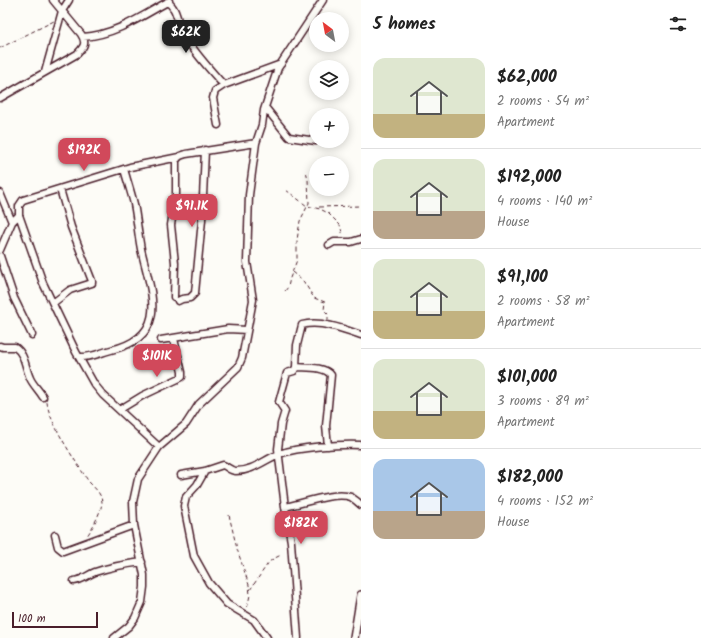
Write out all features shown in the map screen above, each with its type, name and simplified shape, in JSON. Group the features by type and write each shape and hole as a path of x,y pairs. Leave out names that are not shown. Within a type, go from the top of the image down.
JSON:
{"street":[{"path":"0,98 77,54 85,44 83,37 62,14 53,0"},
{"path":"45,72 62,14 68,0"},
{"path":"114,638 129,626 141,608 144,588 142,562 134,525 133,502 136,484 141,472 159,447 182,428 199,404 238,367 242,358 253,300 247,262 249,195 256,144 262,125 265,107 281,64 323,0"},
{"path":"83,37 102,35 116,30 169,1 183,32 190,43 224,85"},
{"path":"218,125 213,94 218,88 281,64"},
{"path":"265,107 289,137 309,140"},
{"path":"159,447 103,395 94,384 78,357 52,303 32,254 19,215 19,206 23,200 124,169 205,150 256,144"},
{"path":"180,156 176,160 176,194 171,225 176,263 176,299 190,298 194,293 202,220 205,150"},
{"path":"78,357 91,357 117,349 138,339 147,328 151,316 153,304 151,286 141,249 134,204 124,169"},
{"path":"52,303 70,290 92,282 71,227 60,189"},
{"path":"0,193 12,222"},
{"path":"0,250 12,222 19,215"},
{"path":"329,245 334,242 351,242 361,239"},
{"path":"0,256 14,298 32,335"},
{"path":"298,638 292,542 285,507 279,454 279,436 285,411 279,402 287,373 288,371 294,371 296,367 297,345 301,326 304,324 327,326 361,335"},
{"path":"161,340 228,329 248,330"},
{"path":"119,410 142,396 182,377 174,338"},
{"path":"0,346 14,347 19,350 24,359 31,380 45,399"},
{"path":"296,367 322,369 326,370 331,375 326,426 328,446"},
{"path":"181,476 205,471 223,465 233,471 243,471 279,454 328,446 361,445"},
{"path":"205,471 197,485 189,493 184,502 185,518 194,556 209,584 218,595 231,607 254,620 267,638"},
{"path":"285,507 303,504 316,499 344,496 351,498 361,505"},
{"path":"55,535 58,547 63,551 134,525"},
{"path":"74,581 114,566 142,562"},
{"path":"354,638 361,595"}],"path":[{"path":"0,48 62,14"},
{"path":"285,291 288,287 297,260 297,240 300,221 308,206 309,190 306,171"},
{"path":"286,190 308,206 328,213 340,225 344,242"},
{"path":"317,208 361,206"},
{"path":"292,272 304,282 314,298 325,302 324,310 328,316 327,326"},
{"path":"45,399 48,410 55,423 88,480 97,489 101,498 102,505 86,542"},
{"path":"229,515 237,549 248,577 250,591 246,615"},
{"path":"250,591 269,562 273,558 281,555"}]}
